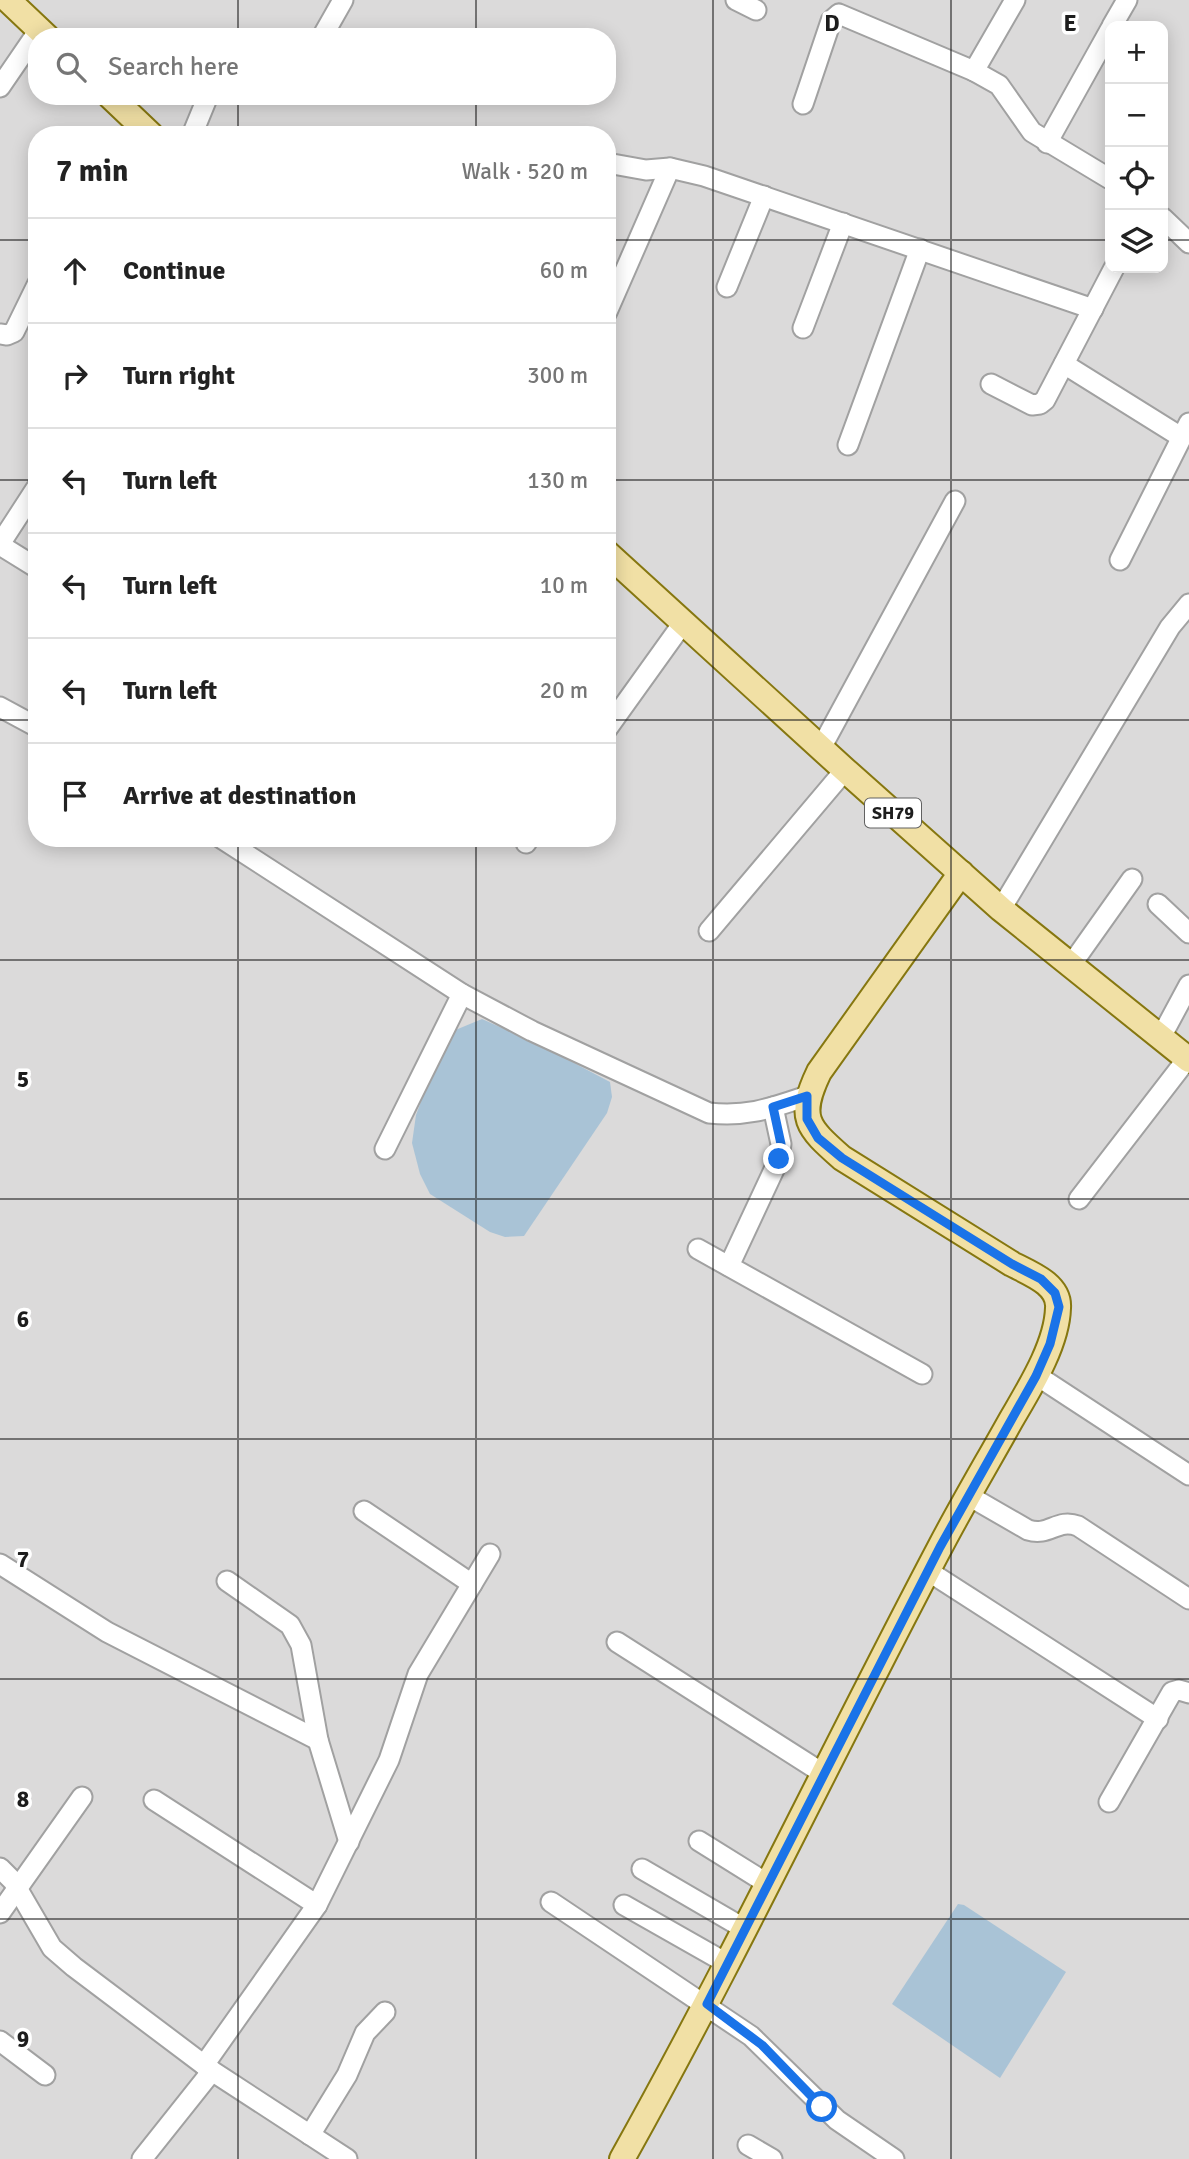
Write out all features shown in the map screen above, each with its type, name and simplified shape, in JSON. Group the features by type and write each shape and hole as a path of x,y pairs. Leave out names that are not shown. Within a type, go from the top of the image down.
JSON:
{"main road":[{"path":"8,0 38,28"},
{"path":"119,105 142,126"},
{"name":"SH79","path":"616,561 1001,909 1188,1059"},
{"path":"622,2159 707,2004 928,1571 1036,1376 1050,1344 1059,1307 1055,1293 1041,1279 1012,1264 842,1158 818,1138 807,1119 807,1096 819,1072 961,873"}],"street":[{"path":"327,28 343,0"},
{"path":"736,0 756,10"},
{"path":"974,71 1015,0"},
{"path":"1115,21 1127,0"},
{"path":"803,104 831,21 843,7 999,85 1024,123 1047,143 1105,176"},
{"path":"1047,143 1105,39"},
{"path":"0,87 28,52"},
{"path":"195,126 204,105"},
{"path":"616,165 646,170 670,168 704,176 1093,309"},
{"path":"616,291 670,168"},
{"path":"727,287 764,196"},
{"path":"803,328 843,223"},
{"path":"1168,223 1189,243"},
{"path":"848,445 920,249"},
{"path":"991,384 1032,405 1045,400 1111,273"},
{"path":"0,334 14,332 28,303"},
{"path":"1064,364 1185,430 1119,560"},
{"path":"28,501 0,544 28,562"},
{"path":"821,748 955,501"},
{"path":"1001,909 1170,627 1189,604"},
{"path":"616,717 684,623"},
{"path":"0,707 28,722"},
{"path":"709,931 845,770"},
{"path":"235,847 462,994 532,1031 709,1113 753,1113 807,1096"},
{"path":"1071,965 1132,879"},
{"path":"1158,904 1189,933"},
{"path":"1161,1037 1189,985"},
{"path":"386,1149 462,994"},
{"path":"1079,1199 1188,1059"},
{"path":"729,1266 779,1159 781,1144 773,1107"},
{"path":"698,1249 922,1374"},
{"path":"1036,1376 1189,1475"},
{"path":"968,1496 1036,1533 1068,1522 1189,1599"},
{"path":"364,1511 472,1584"},
{"path":"142,2159 208,2068 317,1905 389,1760 418,1674 490,1554"},
{"path":"0,1564 107,1632 318,1740"},
{"path":"928,1571 1158,1719"},
{"path":"227,1581 290,1625 302,1645 318,1740 349,1842"},
{"path":"617,1642 824,1774"},
{"path":"1109,1802 1172,1692 1179,1690 1189,1693"},
{"path":"0,1913 82,1797"},
{"path":"154,1800 317,1905"},
{"path":"699,1842 768,1884"},
{"path":"0,1868 13,1881 52,1948 208,2068 347,2159"},
{"path":"642,1869 745,1929"},
{"path":"551,1902 707,2004 762,2045 837,2120 894,2159"},
{"path":"624,1905 728,1964"},
{"path":"310,2135 347,2075 365,2033 386,2012"},
{"path":"0,2041 45,2075"},
{"path":"748,2145 772,2159"}],"shaded area":[{"path":"0,0 1189,0 1189,2159 0,2159"}],"water":[{"path":"482,1019 540,1045 610,1082 612,1097 607,1113 524,1236 505,1237 490,1232 430,1194 420,1174 412,1143 416,1115 435,1063 453,1031"},
{"path":"958,1904 964,1905 1066,1972 1000,2078 892,2004"}],"route":[{"path":"779,1159 781,1144 773,1107 807,1096 807,1119 818,1138 842,1158 1012,1264 1041,1279 1055,1293 1059,1307 1050,1344 1036,1376 940,1547 707,2004 762,2045 822,2107"}]}
